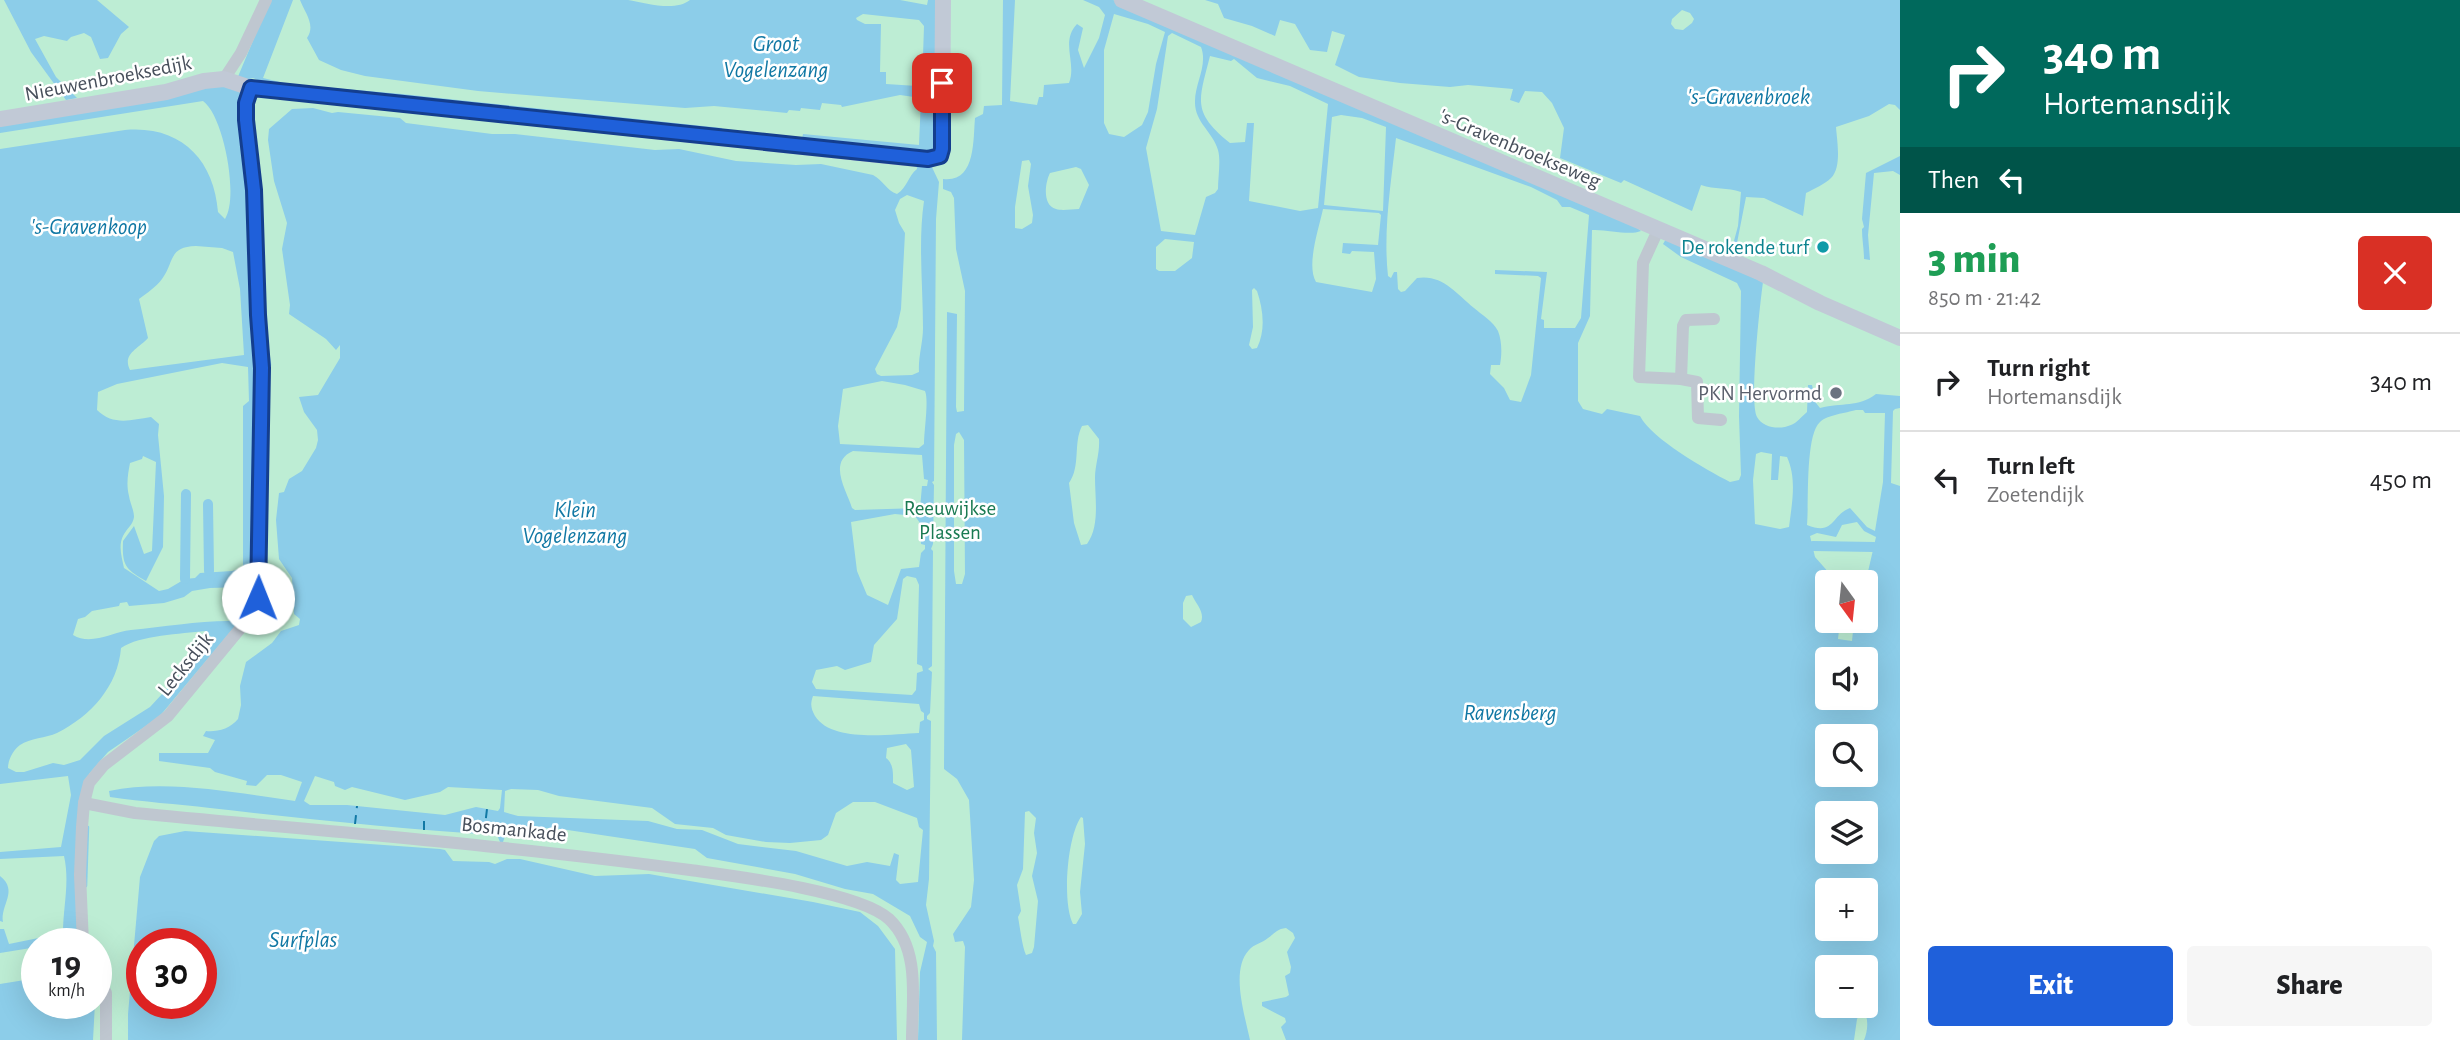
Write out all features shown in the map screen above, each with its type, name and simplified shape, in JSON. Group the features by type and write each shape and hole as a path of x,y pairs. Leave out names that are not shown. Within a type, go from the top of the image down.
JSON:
{"street":[{"path":"238,84 241,52 266,0"},
{"name":"Nieuwenbroeksedijk","path":"0,119 166,92 204,81 929,158 943,0"},
{"name":"'s-Gravenbroekseweg","path":"1122,0 1761,274 1900,338"},
{"name":"Lecksdijk","path":"82,928 80,875 84,803 89,783 96,773 168,716 253,613 258,598 262,368 254,190 246,103 238,84"},
{"path":"1658,230 1643,263 1639,377 1697,382 1698,418 1721,420"},
{"path":"1681,379 1683,326 1686,320 1714,319"},
{"name":"Bosmankade","path":"84,803 149,814 530,849 765,881 858,902 880,912 904,937 911,957 912,1040"},
{"path":"106,1019 106,1040"}],"green space":[{"name":"Reeuwijkse Plassen","path":"0,0 1900,0 1900,1040 0,1040"}],"water":[{"path":"4,0 97,0 129,27 121,34 108,58 100,59 91,37 84,33 67,41 44,36 35,39 56,77 77,98 66,100 31,52"},
{"name":"'s-Gravenkoop","path":"270,0 293,0 263,78 288,84 722,128 721,133 262,82 253,78 242,81 239,112 250,198 254,288 254,590 248,611 159,717 108,752 89,774 80,928 63,928 66,885 64,856 0,859 0,852 61,847 71,795 68,776 0,784 0,149 125,130 162,133 191,149 201,161 210,176 218,212 225,219 229,209 230,176 223,139 211,110 203,101 0,133 0,124 237,79","holes":["196,246 222,248 233,252 240,289 244,355 130,370 128,360 132,352 148,338 139,299 162,279 176,252","222,363 248,367 249,401 243,406 243,568 200,573 195,578 185,579 159,591 124,568 121,552 122,540 134,517 128,488 130,463 142,459 143,456 156,462 152,551 144,554 134,526 123,541 126,566 146,581 163,547 164,496 159,424 151,417 116,420 103,415 97,410 98,392 117,384","242,587 242,607 229,621 131,630 94,639 73,635 78,619 92,611 119,606 120,603 127,602 129,606 164,603 184,597 192,591","205,631 213,639 150,707 104,736 80,760 64,765 53,763 24,772 8,768 11,755 20,745 57,733 91,709 115,675 121,648 139,640"]},
{"name":"Klein Vogelenzang","path":"300,0 628,0 669,6 684,4 690,0 900,0 927,5 928,0 938,0 937,56 931,58 931,62 937,65 937,126 930,163 939,182 936,219 931,549 932,666 928,669 932,672 930,713 927,716 931,721 929,879 926,905 936,952 937,1040 918,1040 920,972 927,942 920,937 910,916 873,894 845,889 795,874 707,858 695,849 561,829 526,827 505,836 503,842 500,842 497,835 110,797 109,791 155,786 226,791 295,801 302,782 281,775 267,775 256,786 246,785 247,781 215,772 210,768 159,761 159,753 208,753 215,740 203,736 206,731 223,729 238,719 241,705 240,686 246,662 272,643 281,631 299,625 300,619 294,614 292,578 279,559 276,520 279,493 284,492 289,479 302,471 318,440 317,430 304,412 299,397 318,395 340,358 340,345 336,350 326,339 289,314 282,249 287,223 274,181 268,140 269,129 292,109 313,108 332,113 400,118 406,123 492,134 515,134 655,150 679,149 736,161 821,164 873,175 897,194 917,169 915,149 802,139 803,134 919,145 921,98 900,95 842,107 822,103 820,110 801,108 800,111 789,110 787,113 714,106 685,108 478,91 365,76 341,70 319,60 307,38 310,24","holes":["863,14 919,20 924,26 925,57 921,84 886,84 886,72 880,72 881,24 865,24 856,18","907,195 924,201 921,248 923,334 919,372 912,375 881,376 875,369 897,327 901,309 905,233 895,210 900,199","882,381 925,391 924,444 919,448 840,444 838,426 843,389","853,451 922,455 924,479 928,480 927,486 922,486 920,508 855,510 843,485 840,469 845,456","895,514 915,516 920,523 921,544 925,545 919,567 901,569 888,605 867,595 857,571 851,522","907,576 916,578 919,585 917,664 922,666 923,671 917,673 916,690 912,695 816,689 812,682 816,670 837,666 845,670 871,662 874,645 897,619 903,579","813,696 919,704 924,720 920,722 919,733 848,734 823,725 815,716 811,702","906,744 911,750 914,787 907,790 893,783 892,766 886,758 887,748","315,776 334,782 335,786 345,790 352,787 405,800 440,792 448,787 502,790 498,811 476,807 445,815 347,805 310,805 304,801","538,790 559,796 652,808 675,824 713,828 726,835 766,842 790,843 821,840 828,835 836,813 853,802 875,802 917,818 919,827 923,830 918,882 900,884 896,880 899,855 894,853 890,866 867,862 847,866 796,851 738,844 702,830 677,829 648,821 518,816 504,812 505,791"]},
{"name":"Ravensberg","path":"1003,0 1015,0 1010,101 1037,105 1039,97 1043,97 1044,85 1069,83 1069,45 1072,31 1077,24 1083,28 1078,50 1084,68 1099,38 1105,15 1099,7 1083,0 1113,0 1641,231 1630,233 1592,230 1590,316 1578,343 1578,401 1583,409 1602,414 1607,409 1640,416 1667,444 1730,482 1739,480 1741,291 1737,283 1681,257 1663,244 1666,239 1763,282 1754,393 1757,417 1763,424 1782,427 1797,421 1807,412 1808,385 1812,385 1816,403 1820,408 1856,403 1876,394 1900,396 1900,408 1893,411 1891,483 1900,486 1900,1040 1864,1040 1866,1018 1878,1018 1878,955 1815,955 1815,1018 1858,1018 1854,1040 1286,1040 1281,1027 1286,1022 1285,1018 1262,1006 1262,1002 1289,995 1285,976 1290,973 1291,967 1287,952 1295,938 1286,928 1253,946 1243,959 1240,969 1240,994 1250,1040 962,1040 965,947 963,941 955,942 953,934 971,907 974,880 969,800 957,779 944,769 947,312 957,314 957,412 964,411 965,291 956,249 954,198 951,192 943,189 943,179 962,174 967,167 973,148 975,118 983,114 984,106 1002,105","holes":["1114,14 1165,32 1156,64 1148,112 1142,125 1124,137 1109,134 1104,123 1104,50","1172,33 1201,47 1203,61 1195,108 1219,154 1218,189 1206,197 1195,235 1161,231 1146,148 1157,109 1168,36","1210,56 1231,61 1234,59 1257,78 1290,86 1328,104 1318,208 1300,211 1249,201 1254,123 1247,123 1245,142 1230,143 1209,123 1204,113 1201,104","1341,115 1362,118 1386,127 1383,211 1324,205 1332,117","1396,138 1531,187 1557,200 1562,207 1570,207 1589,215 1581,318 1575,328 1544,328 1544,320 1541,319 1547,272 1495,270 1495,274 1541,278 1531,375 1521,402 1510,400 1504,388 1490,374 1491,365 1500,365 1501,352 1498,331 1490,321 1441,282 1417,278 1401,292 1398,289 1397,272 1394,272 1391,278 1388,276 1387,224","1029,160 1031,164 1028,186 1032,223 1022,229 1015,228 1015,207 1022,161","1076,167 1081,169 1089,185 1079,209 1061,210 1048,203 1047,182 1050,173","1323,209 1381,215 1378,245 1343,243 1342,253 1374,252 1376,279 1372,292 1316,282 1312,266","1165,239 1194,242 1192,258 1175,271 1156,269 1156,247","1254,288 1261,305 1263,327 1257,348 1252,349 1249,345 1253,327","1856,410 1885,413 1883,482 1875,531 1867,527 1850,508 1823,528 1807,525 1810,455 1815,429 1827,418","1088,425 1099,439 1094,529 1087,544 1081,545 1074,523 1069,483 1075,469 1082,426","959,432 964,440 965,574 962,584 956,584 954,571 954,445","1756,454 1772,454 1771,480 1778,480 1780,456 1787,457 1793,491 1789,527 1780,529 1755,524 1753,480","1192,595 1201,611 1201,622 1191,627 1183,619 1183,603 1186,596","1029,811 1036,818 1034,833 1037,853 1032,876 1038,901 1034,947 1032,953 1026,955 1018,917 1021,911 1017,885 1023,869 1025,812","1081,817 1085,844 1080,892 1082,914 1076,924 1073,924 1068,901 1069,854"]},
{"name":"'s-Gravenbroek","path":"1205,0 1900,0 1900,110 1889,104 1869,116 1836,127 1837,167 1831,178 1806,193 1803,216 1764,198 1746,197 1735,253 1731,252 1738,226 1741,192 1701,185 1692,211 1624,180 1621,183 1560,158 1564,128 1552,103 1542,92 1525,91 1519,103 1510,100 1513,89 1468,85 1450,87 1359,77 1335,65 1345,35 1332,31 1327,52 1310,50 1295,24 1280,20 1275,36 1224,18 1218,4","holes":["1682,10 1690,13 1694,19 1683,30 1675,29 1671,24 1672,19"]},
{"path":"1900,156 1900,175 1893,171 1874,173 1868,235 1870,260 1864,259 1862,219 1866,173"},
{"name":"Surfplas","path":"185,831 440,849 445,850 453,861 495,864 507,859 520,859 595,876 649,874 860,912 878,926 895,949 897,1040 128,1040 128,1019 217,1019 217,928 136,928 140,877 154,841 159,836"},
{"path":"0,876 9,893 3,922 0,921"},
{"name":"'s-Gravenkoop","path":"0,929 4,929 9,944 21,942 21,950 0,953"},
{"path":"21,981 21,1019 94,1019 93,1040 0,1040 0,984"}],"waterway":[{"path":"260,204 262,253"},
{"path":"265,330 270,365"},
{"path":"185,579 186,494"},
{"path":"208,504 209,571"},
{"path":"1813,546 1874,547"},
{"path":"86,886 88,827"}],"ferry route":[{"path":"355,824 357,806"},
{"path":"484,834 487,809"},
{"path":"424,814 424,830"}],"place":[{"name":"De rokende turf","path":"1823,247"},
{"name":"PKN Hervormd","path":"1836,393"}],"route":[{"path":"258,598 262,358 254,190 246,120 246,103 251,88 928,159 940,156 942,149 942,83"}],"water label":[{"name":"Groot Vogelenzang","path":"776,56"}]}
